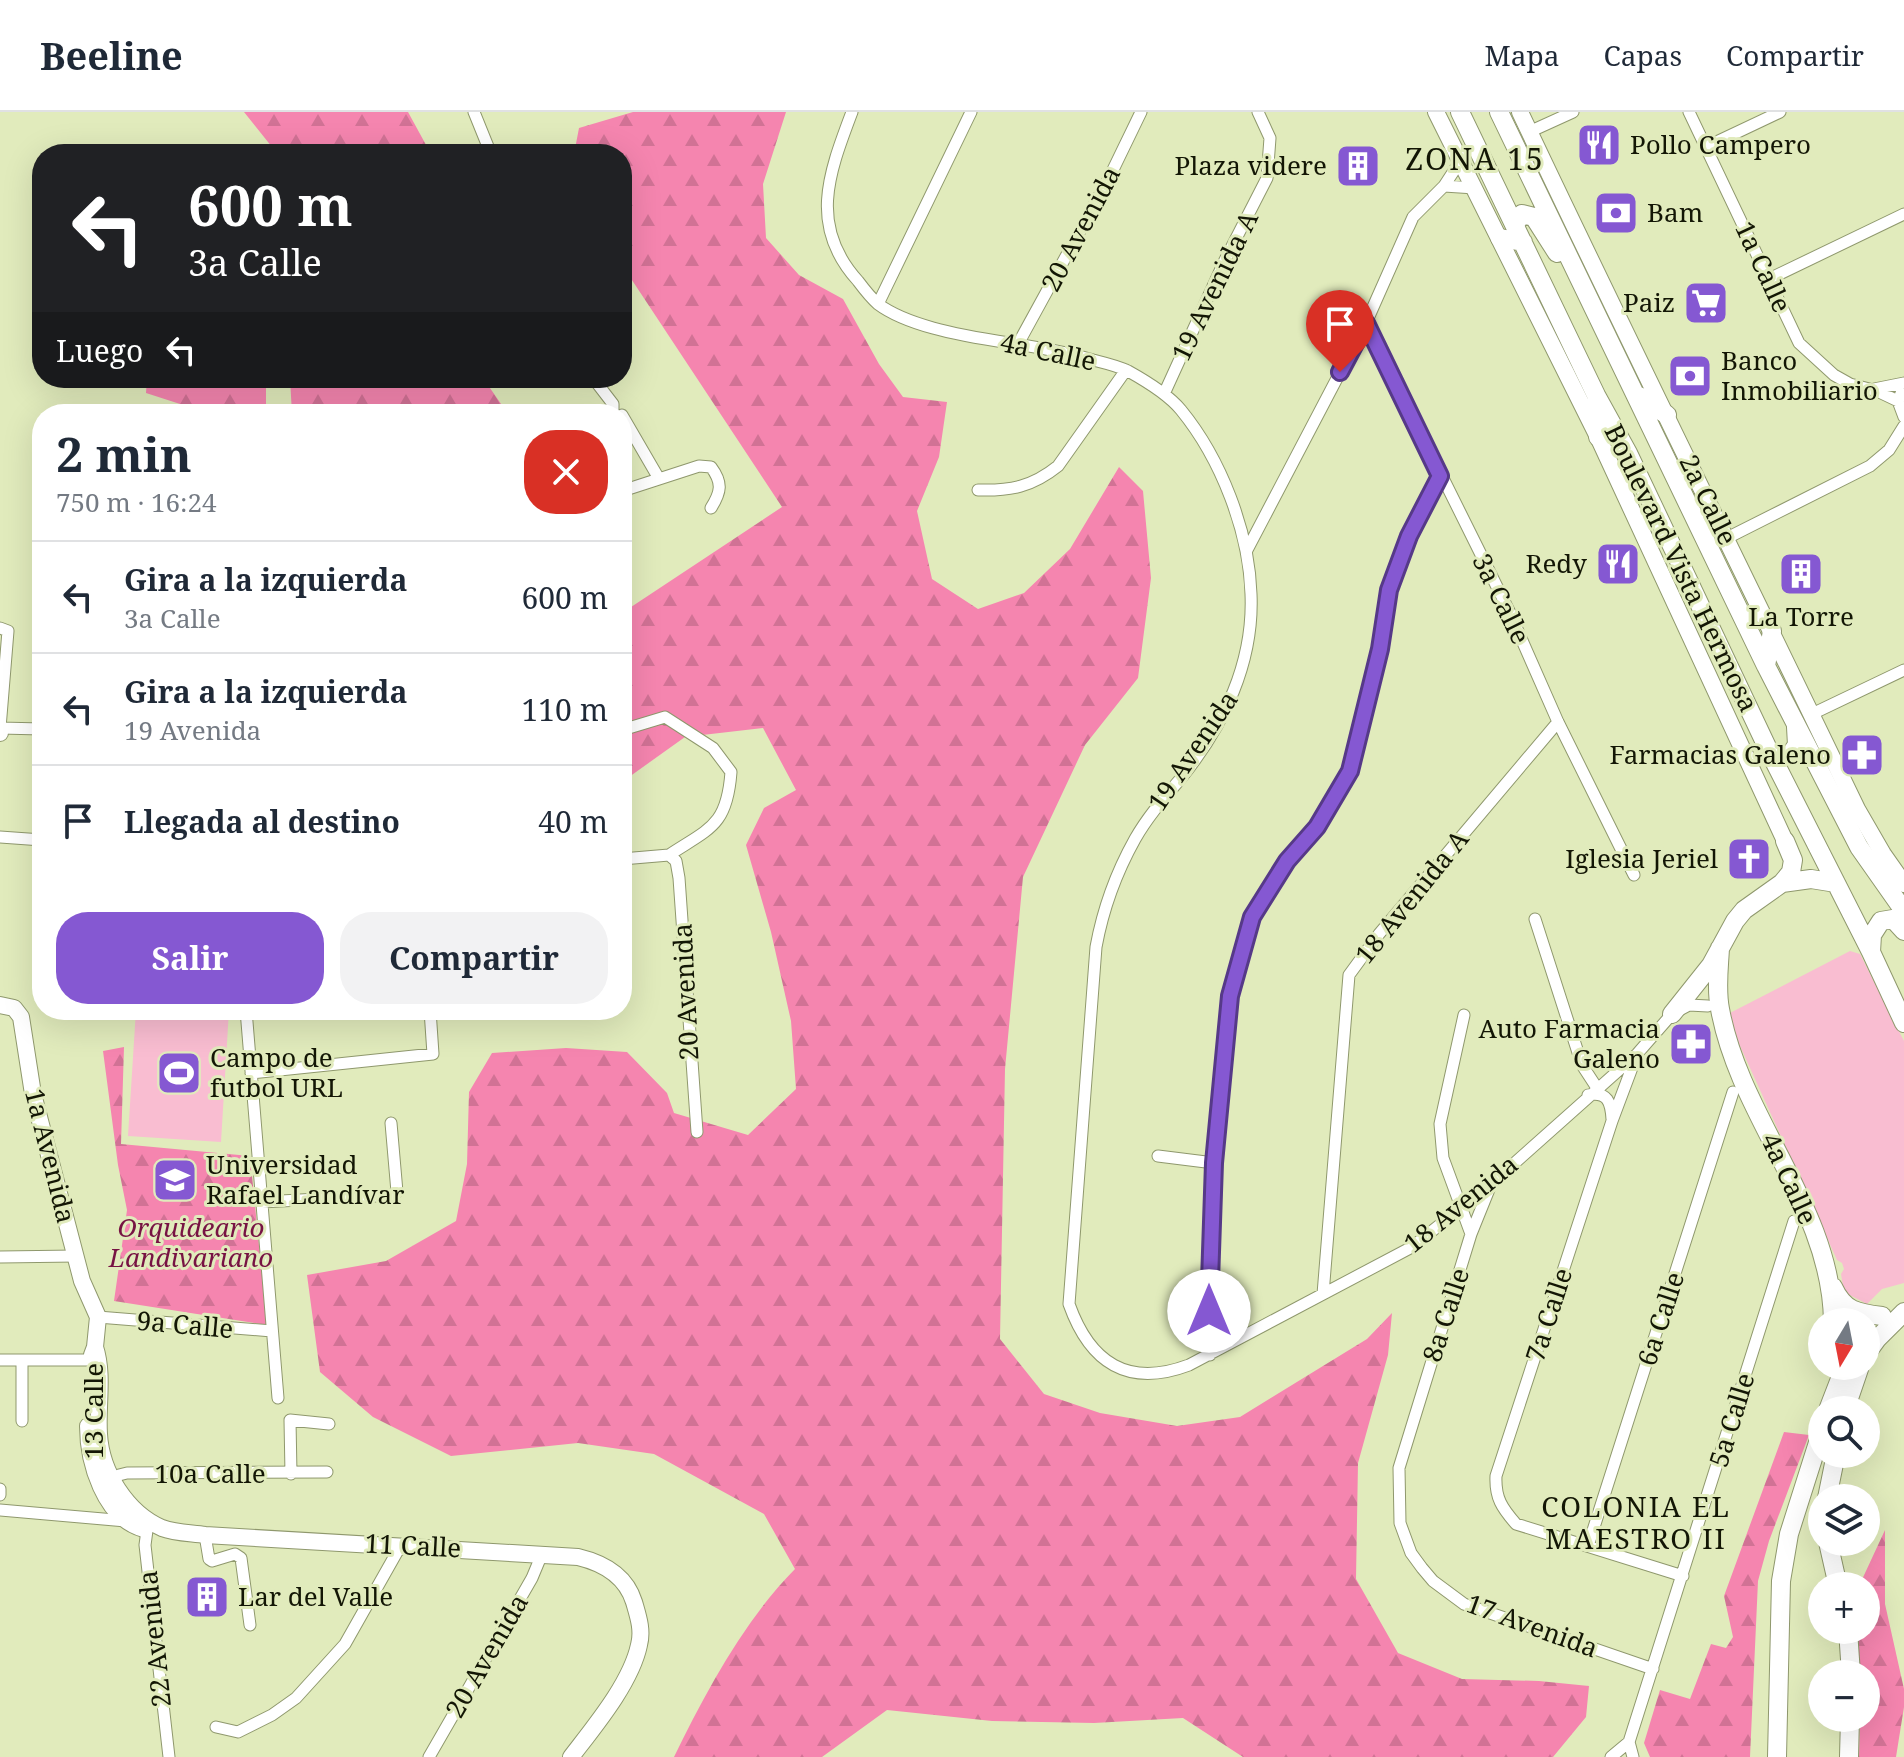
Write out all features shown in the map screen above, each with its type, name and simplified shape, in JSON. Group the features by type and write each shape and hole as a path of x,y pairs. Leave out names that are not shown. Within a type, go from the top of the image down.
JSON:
{"main road":[{"name":"Boulevard Vista Hermosa","path":"1460,112 1596,395 1606,432 1871,952 1904,1023"},
{"name":"Boulevard Vista Hermosa","path":"1499,112 1766,666 1804,719 1859,847 1904,911"},
{"path":"1546,207 1548,176"},
{"path":"1515,224 1522,214 1534,217 1560,257 1575,272"},
{"path":"1500,238 1523,242"},
{"path":"1633,388 1645,401 1667,415"},
{"path":"1606,432 1628,438 1650,484 1659,490 1667,487 1668,480 1659,458 1660,443"},
{"path":"1766,666 1772,631"},
{"path":"1768,749 1779,757 1793,753 1804,719"},
{"path":"1785,841 1834,881"},
{"path":"1672,1014 1711,965 1744,910 1782,883 1793,867 1785,841"},
{"path":"1782,883 1811,879 1834,881"},
{"path":"1871,952 1872,935 1881,921 1893,919 1904,931"},
{"name":"4a Calle","path":"1720,948 1718,991 1725,1031 1744,1084 1820,1245 1831,1282 1832,1308"},
{"path":"1708,1006 1707,981 1711,965"},
{"name":"4a Calle","path":"1708,1006 1725,1031"},
{"path":"1831,1282 1841,1303 1856,1313 1899,1312"},
{"path":"1880,1323 1899,1312"},
{"path":"1880,1335 1899,1312"},
{"path":"1777,1757 1783,1569 1789,1534 1810,1468"},
{"path":"1849,1757 1850,1732"}],"street":[{"path":"474,112 487,144"},
{"name":"4a Calle","path":"852,112 826,194 828,225 846,268 878,304 909,321 957,334 1073,354 1126,370 1164,394 1181,410 1207,450 1229,496 1247,550"},
{"path":"878,304 971,112"},
{"name":"20 Avenida","path":"1018,344 1110,176 1141,112"},
{"name":"19 Avenida A","path":"1164,394 1225,260 1267,178 1270,138 1258,112"},
{"path":"1436,112 1500,238 1606,432 1785,841"},
{"name":"2a Calle","path":"1520,112 1548,176 1772,631 1804,719 1883,854 1904,884"},
{"path":"1529,132 1573,112"},
{"name":"1a Calle","path":"1689,112 1799,343 1834,375 1898,401"},
{"path":"1706,147 1780,112"},
{"path":"1247,550 1366,323 1413,217 1444,186 1461,160"},
{"path":"1444,186 1475,188"},
{"path":"1769,279 1904,214"},
{"name":"3a Calle","path":"1366,323 1510,613 1558,722 1634,875"},
{"path":"978,490 1021,488 1046,476 1058,466 1126,370"},
{"path":"1870,390 1904,384 1898,401 1904,417"},
{"path":"1727,538 1870,466 1889,450 1904,426"},
{"path":"632,432 658,477"},
{"path":"632,487 699,466 711,467 720,483 720,491 711,508"},
{"path":"1210,1355 1208,1289 1214,1163 1230,996 1252,917 1287,861 1317,827 1350,771 1380,649 1389,590 1409,536 1440,476"},
{"name":"19 Avenida","path":"1094,1352 1077,1328 1069,1304 1096,947 1102,913 1135,840 1214,730 1238,684 1250,638 1251,595 1247,550"},
{"path":"0,628 8,631 0,729 32,729"},
{"path":"1804,719 1904,670"},
{"path":"632,727 665,717 713,748 729,765 731,772 730,794 721,817 709,830 669,855 632,858"},
{"name":"18 Avenida A","path":"1323,1294 1349,975 1379,934 1558,722"},
{"path":"0,837 32,839"},
{"name":"20 Avenida","path":"669,855 676,861 679,878 697,1132"},
{"path":"1535,919 1592,1092 1607,1097 1612,1121"},
{"name":"1a Avenida","path":"0,1005 14,1008 21,1017 33,1094 82,1281 98,1317"},
{"path":"1672,1014 1689,1005 1708,1006"},
{"name":"18 Avenida","path":"1094,1352 1130,1372 1151,1375 1170,1373 1210,1355 1412,1247 1491,1184 1637,1054 1672,1014"},
{"name":"8a Calle","path":"1400,1523 1399,1468 1471,1234 1443,1158 1440,1124 1464,1015"},
{"path":"247,1020 278,1398"},
{"path":"251,1073 433,1054 431,1020"},
{"name":"7a Calle","path":"1588,1546 1516,1524 1495,1494 1496,1476 1612,1121 1637,1054"},
{"name":"6a Calle","path":"1588,1546 1733,1092"},
{"path":"262,1202 394,1195 397,1192 391,1123"},
{"path":"1158,1156 1214,1163"},
{"path":"1471,1234 1491,1184"},
{"name":"5a Calle","path":"1629,1742 1794,1221"},
{"path":"0,1257 76,1256"},
{"name":"9a Calle","path":"98,1317 272,1331"},
{"name":"13 Calle","path":"98,1317 90,1460 107,1498 116,1509 138,1527 154,1527"},
{"path":"0,1360 95,1356"},
{"name":"13 Calle","path":"95,1356 101,1450 113,1480 130,1505 154,1527"},
{"path":"22,1360 22,1421"},
{"path":"291,1474 290,1420 329,1424"},
{"name":"10a Calle","path":"113,1480 127,1473 327,1472"},
{"path":"107,1498 113,1480"},
{"path":"0,1489 0,1495"},
{"path":"0,1510 130,1521"},
{"name":"17 Avenida","path":"1400,1523 1411,1553 1422,1568 1433,1581 1464,1604 1653,1669"},
{"name":"11 Calle","path":"154,1527 205,1535 578,1557 603,1565 618,1576 632,1594 641,1625 639,1645 616,1693 571,1757"},
{"name":"22 Avenida","path":"154,1527 145,1545 169,1757"},
{"path":"205,1535 212,1561 235,1554 241,1558 250,1625"},
{"path":"216,1727 238,1732 272,1715 296,1698 345,1644 401,1545"},
{"path":"1588,1546 1683,1576"},
{"name":"20 Avenida","path":"429,1757 532,1578 542,1554"},
{"path":"1611,1757 1629,1742 1633,1757"}],"shaded area":[{"path":"1850,951 1860,954 1904,1041 1904,1283 1882,1289 1867,1304 1844,1292 1842,1263 1837,1260 1726,1015"},
{"name":"Campo de futbol URL","path":"135,1020 228,1020 221,1142 128,1136"}],"green space":[{"path":"244,112 408,112 426,144 270,144"},
{"path":"633,112 786,112 763,184 766,238 799,275 843,299 879,364 903,397 947,402 939,457 917,511 932,579 978,609 1024,593 1070,549 1119,467 1143,491 1151,578 1138,678 1085,745 1023,877 1005,1069 1000,1339 1044,1394 1100,1413 1177,1426 1240,1417 1367,1339 1392,1313 1388,1355 1358,1463 1356,1579 1398,1653 1462,1679 1589,1686 1586,1717 1553,1757 1243,1757 1183,1718 1094,1723 992,1721 887,1710 822,1757 674,1757 743,1634 759,1610 795,1569 764,1514 654,1454 578,1443 451,1456 373,1417 320,1372 307,1275 386,1261 456,1221 467,1164 469,1092 492,1053 566,1048 627,1052 667,1093 674,1113 748,1135 796,1089 791,1021 771,932 746,845 764,808 796,790 763,728 685,737 632,775 632,606 782,507 632,280 632,144 576,144 579,128"},
{"path":"146,388 266,388 266,404 180,404 146,393"},
{"path":"291,388 490,388 501,404 291,404"},
{"name":"Orquideario Landivariano","path":"124,1047 121,1144 250,1156 267,1325 114,1301 127,1210 103,1051"},
{"path":"1784,1432 1808,1435 1769,1541 1758,1581 1750,1757 1650,1757 1644,1743 1660,1690 1690,1699 1711,1644 1726,1648 1733,1637 1724,1596"},
{"path":"1885,1530 1885,1604 1904,1689 1904,1707 1896,1757 1859,1757 1860,1732 1880,1732 1880,1660 1857,1660 1856,1644 1880,1644 1880,1572 1866,1572 1873,1556 1880,1556 1880,1541"}],"place":[{"name":"Pollo Campero","path":"1599,145"},
{"name":"Plaza videre","path":"1358,166"},
{"name":"Bam","path":"1616,213"},
{"name":"Paiz","path":"1706,303"},
{"name":"Banco Inmobiliario","path":"1690,376"},
{"name":"Redy","path":"1618,564"},
{"name":"La Torre","path":"1801,574"},
{"name":"Farmacias Galeno","path":"1862,755"},
{"name":"Iglesia Jeriel","path":"1749,859"},
{"name":"Auto Farmacia Galeno","path":"1691,1044"},
{"name":"Campo de futbol URL","path":"179,1073"},
{"name":"Universidad Rafael Landívar","path":"175,1180"},
{"name":"Lar del Valle","path":"207,1597"}],"district":[{"name":"ZONA 15","path":"1475,160"},
{"name":"COLONIA EL MAESTRO II","path":"1636,1523"}],"route":[{"path":"1209,1311 1214,1163 1230,996 1252,917 1287,861 1317,827 1350,771 1363,725 1396,567 1440,476 1366,323 1340,372"}]}
